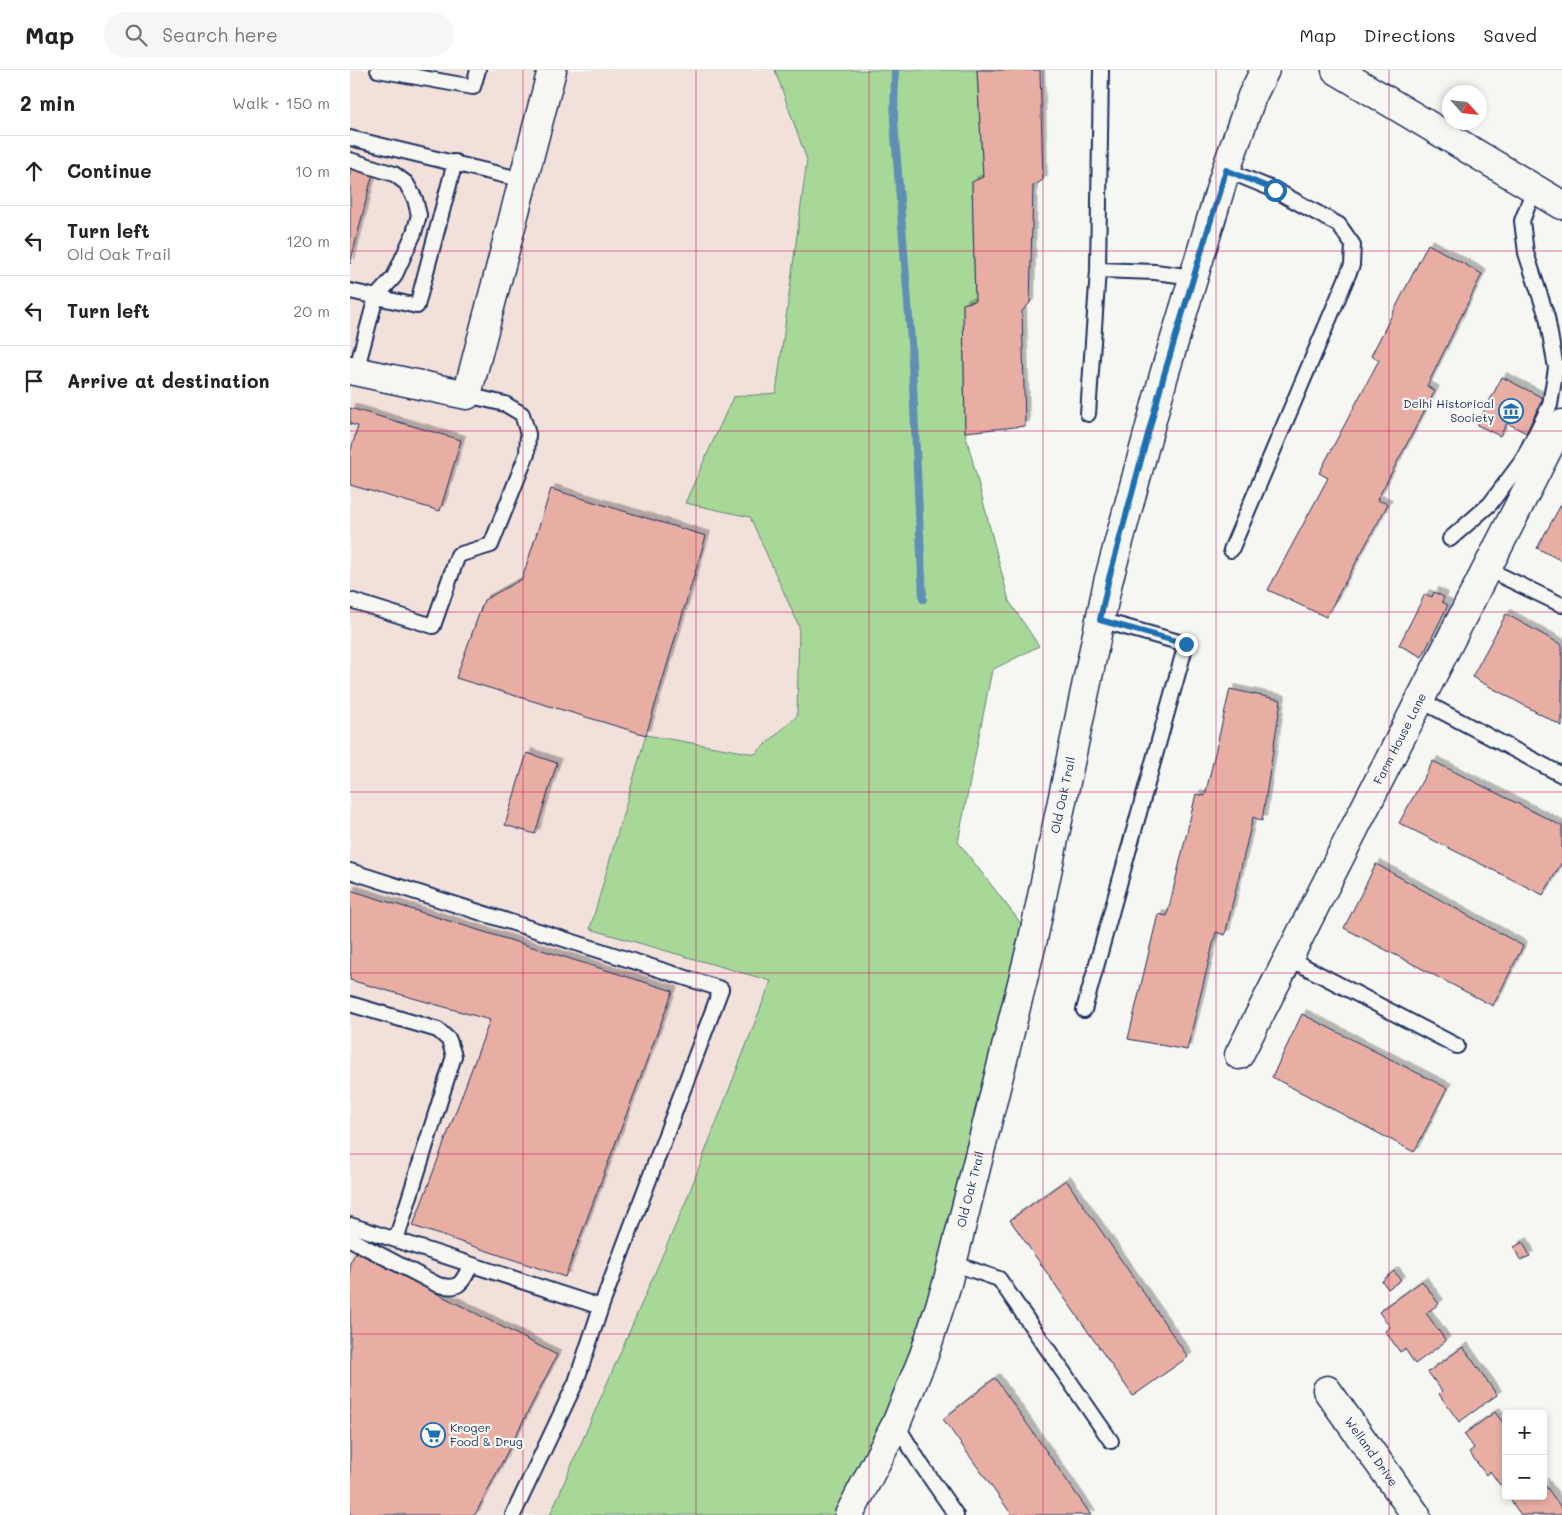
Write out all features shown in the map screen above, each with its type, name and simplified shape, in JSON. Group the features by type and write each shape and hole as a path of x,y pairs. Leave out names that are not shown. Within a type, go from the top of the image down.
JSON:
{"street":[{"path":"353,370 467,395 552,70"},
{"name":"Old Oak Trail","path":"849,1515 896,1424 924,1355 952,1263 1033,939 1108,582 1161,384 1226,170 1252,96 1264,70"},
{"path":"1336,70 1562,206"},
{"name":"Farm House Lane","path":"1239,1055 1562,424"},
{"name":"Welland Drive","path":"1327,1390 1416,1515"}],"lane":[{"path":"378,70 430,74 473,87 478,70"},
{"path":"1088,414 1098,270 1101,70"},
{"path":"350,138 523,180"},
{"path":"350,160 394,174 406,183 415,199 418,215 414,233 394,277 376,297 353,370"},
{"path":"350,291 417,306 455,162"},
{"path":"1226,170 1275,190 1339,225 1353,246 1352,265 1231,550"},
{"path":"1450,539 1490,504 1522,461 1550,405 1556,368 1547,317 1526,253 1522,220 1534,189"},
{"path":"1098,270 1155,272 1194,277"},
{"path":"350,600 433,626 458,555 491,545 527,454 528,434 522,414 505,404 467,395"},
{"path":"1487,569 1562,605"},
{"path":"1084,1010 1186,644 1100,620"},
{"path":"1420,700 1562,775"},
{"path":"350,870 721,989 601,1307 576,1382 513,1515"},
{"path":"1288,958 1458,1046"},
{"path":"350,1004 438,1030 449,1040 454,1056 396,1240"},
{"path":"350,1225 601,1307"},
{"path":"350,1239 438,1285 452,1288 462,1283 471,1265"},
{"path":"952,1263 999,1279 1111,1441"},
{"path":"896,1424 956,1515"}],"shaded area":[{"path":"350,70 775,70 807,160 776,393 685,503 750,517 799,626 797,716 755,754 646,735 590,929 771,981 686,1201 550,1515 350,1515"}],"green space":[{"path":"775,70 977,70 983,177 972,183 975,301 963,304 965,432 1009,601 1039,646 992,670 958,842 1033,939 947,1284 849,1515 550,1515 686,1201 771,981 590,929 646,735 755,754 797,716 799,626 750,517 685,503 733,397 776,393 807,160"}],"building":[{"path":"977,70 1040,70 1043,180 1033,186 1030,303 1022,311 1025,426 965,432 963,304 975,301 972,182 983,177"},
{"path":"350,167 373,173 350,264"},
{"path":"1428,244 1482,274 1427,386 1435,391 1377,500 1388,504 1326,617 1268,590 1328,478 1319,473 1379,360 1371,356"},
{"name":"Delhi Historical Society","path":"1502,377 1543,398 1526,433 1507,423 1500,436 1477,425"},
{"path":"350,408 461,440 440,511 350,485 350,453 358,426 350,424"},
{"path":"551,489 706,536 646,735 456,678 484,600 522,579"},
{"path":"1562,503 1562,561 1537,548"},
{"path":"1434,592 1444,597 1442,602 1448,605 1422,657 1399,645 1425,594 1432,597"},
{"path":"1506,614 1562,645 1562,726 1472,677"},
{"path":"1230,689 1281,700 1262,821 1253,817 1225,935 1216,932 1187,1050 1128,1039 1158,914 1167,916 1196,794 1205,796"},
{"path":"527,753 557,763 535,834 505,825"},
{"path":"1433,761 1562,826 1562,862 1543,895 1399,823"},
{"path":"1376,864 1523,946 1493,1006 1344,928"},
{"path":"350,890 673,991 565,1277 413,1226 490,1020 350,980"},
{"path":"1302,1014 1447,1088 1414,1152 1272,1077"},
{"path":"1066,1180 1188,1357 1133,1396 1010,1220"},
{"path":"1523,1242 1530,1256 1520,1260 1514,1247"},
{"name":"Kroger Food & Drug","path":"356,1252 557,1355 475,1515 350,1515 350,1263"},
{"path":"1394,1271 1401,1280 1388,1289 1382,1281"},
{"path":"1422,1281 1439,1304 1426,1313 1446,1341 1415,1364 1405,1349 1400,1352 1385,1331 1390,1327 1379,1312"},
{"path":"1463,1347 1497,1395 1459,1422 1439,1394 1442,1391 1428,1372"},
{"path":"995,1378 1091,1515 1012,1515 943,1419"},
{"path":"1495,1412 1502,1422 1502,1484 1500,1485 1490,1471 1486,1475 1469,1452 1474,1448 1464,1434"},
{"path":"1547,1488 1562,1509 1562,1515 1521,1515 1511,1501 1547,1500"}],"waterway":[{"path":"895,70 894,122 911,342 923,599"}],"place":[{"name":"Delhi Historical Society","path":"1511,411"},
{"name":"Kroger Food & Drug","path":"433,1435"}],"route":[{"path":"1186,644 1100,620 1108,582 1164,375 1226,170 1275,190"}]}
